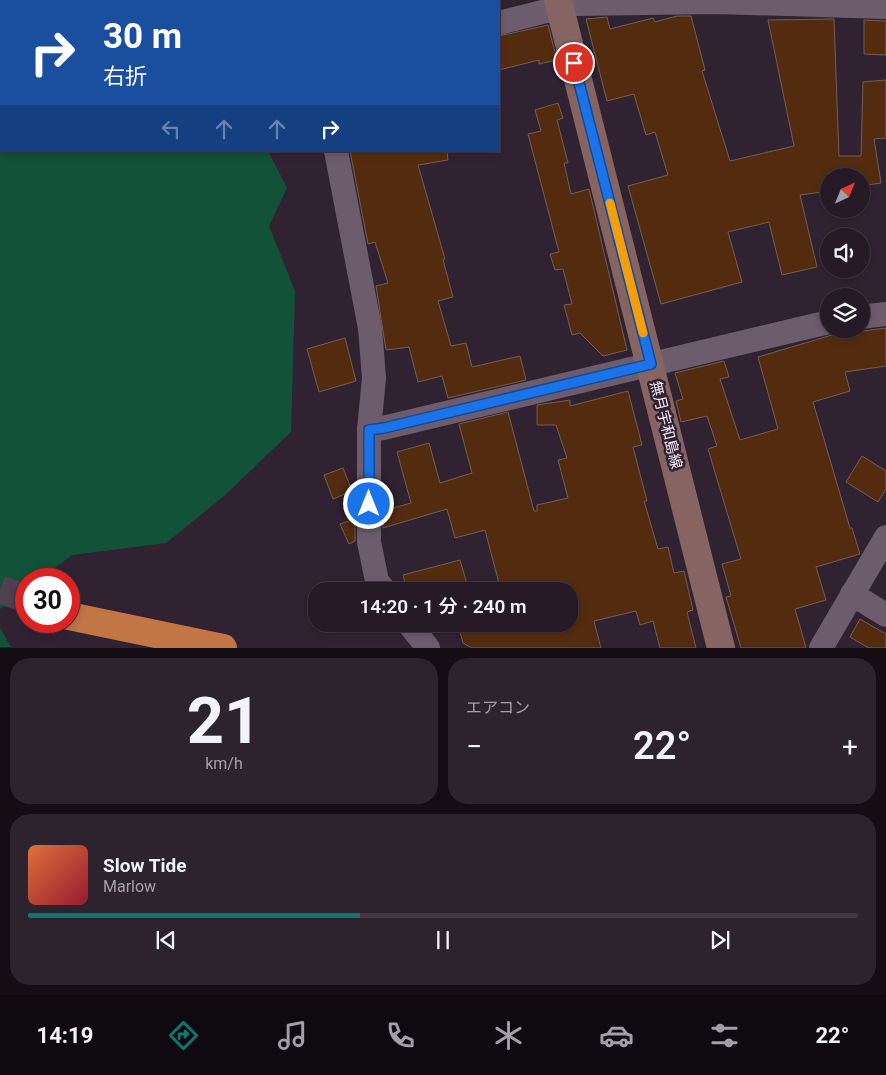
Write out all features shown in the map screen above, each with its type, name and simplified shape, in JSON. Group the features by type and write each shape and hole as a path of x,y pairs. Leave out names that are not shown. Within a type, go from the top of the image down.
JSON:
{"highway":[{"path":"80,618 223,648"},
{"path":"80,620 149,648"}],"main road":[{"name":"無月宇和島線","path":"559,4 721,648"}],"street":[{"path":"500,23 559,4 717,2 886,7"},
{"path":"336,152 370,328 374,378 369,430 369,542 378,582"},
{"path":"870,316 886,314"},
{"path":"369,430 820,324"},
{"path":"821,648 886,537"},
{"path":"852,594 886,614"},
{"path":"416,632 428,648"}],"green space":[{"path":"0,152 269,152 287,188 269,226 295,291 291,432 224,496 166,543 72,555 55,568 15,568 15,597 0,609"},
{"path":"0,628 11,647 0,647"}],"building":[{"path":"677,16 691,16 705,70 702,71 730,161 794,146 768,20 834,19 839,156 861,156 863,82 886,80 886,138 874,139 881,183 870,185 870,168 820,168 820,192 800,195 817,267 782,275 769,222 728,232 742,282 661,304 628,186 668,175 655,132 646,135 634,94 607,101 586,19 607,17 610,29 653,18 655,22"},
{"path":"864,20 886,21 886,55 864,54"},
{"path":"548,25 557,60 539,64 539,60 500,70 500,36"},
{"path":"558,103 563,118 557,120 568,163 564,163 571,194 589,189 627,350 603,356 580,333 572,335 564,305 572,304 563,269 555,270 550,254 559,252 528,134 541,131 535,110"},
{"path":"350,152 447,152 448,160 418,165 445,259 443,260 453,297 438,301 451,346 466,343 472,367 520,356 526,380 448,398 442,376 418,382 409,347 386,350 376,286 388,283 375,242 368,244"},
{"path":"886,328 886,366 845,372 850,391 813,402 850,528 852,528 860,554 816,567 826,600 795,609 806,648 741,648 726,597 731,596 722,564 741,559 708,449 717,446 707,416 681,422 676,401 683,399 675,373 724,361 729,377 720,379 740,440 778,429 758,357 822,338 870,338 870,330"},
{"path":"345,338 356,381 319,392 307,349"},
{"path":"628,391 642,445 633,447 647,501 644,501 658,549 668,547 674,573 684,571 693,610 687,612 696,648 660,648 653,621 640,625 636,611 594,621 601,648 472,648 463,643 460,632 578,632 578,582 499,582 485,530 455,538 447,509 383,528 383,511 411,503 397,452 429,443 440,483 472,473 459,424 508,412 534,511 537,511 537,505 568,498 558,460 567,458 556,425 537,425 537,405 570,400 570,406"},
{"path":"862,456 886,471 886,489 878,502 846,482"},
{"path":"343,468 352,491 333,499 324,475"},
{"path":"355,519 355,541 349,544 340,524"},
{"path":"460,560 466,582 405,582 403,575"},
{"path":"860,619 886,634 886,648 869,648 850,637"}],"tunnel":[{"path":"0,589 15,595"}],"slow traffic":[{"path":"610,203 643,333"}],"route":[{"path":"369,504 369,430 651,364 574,63"}]}
